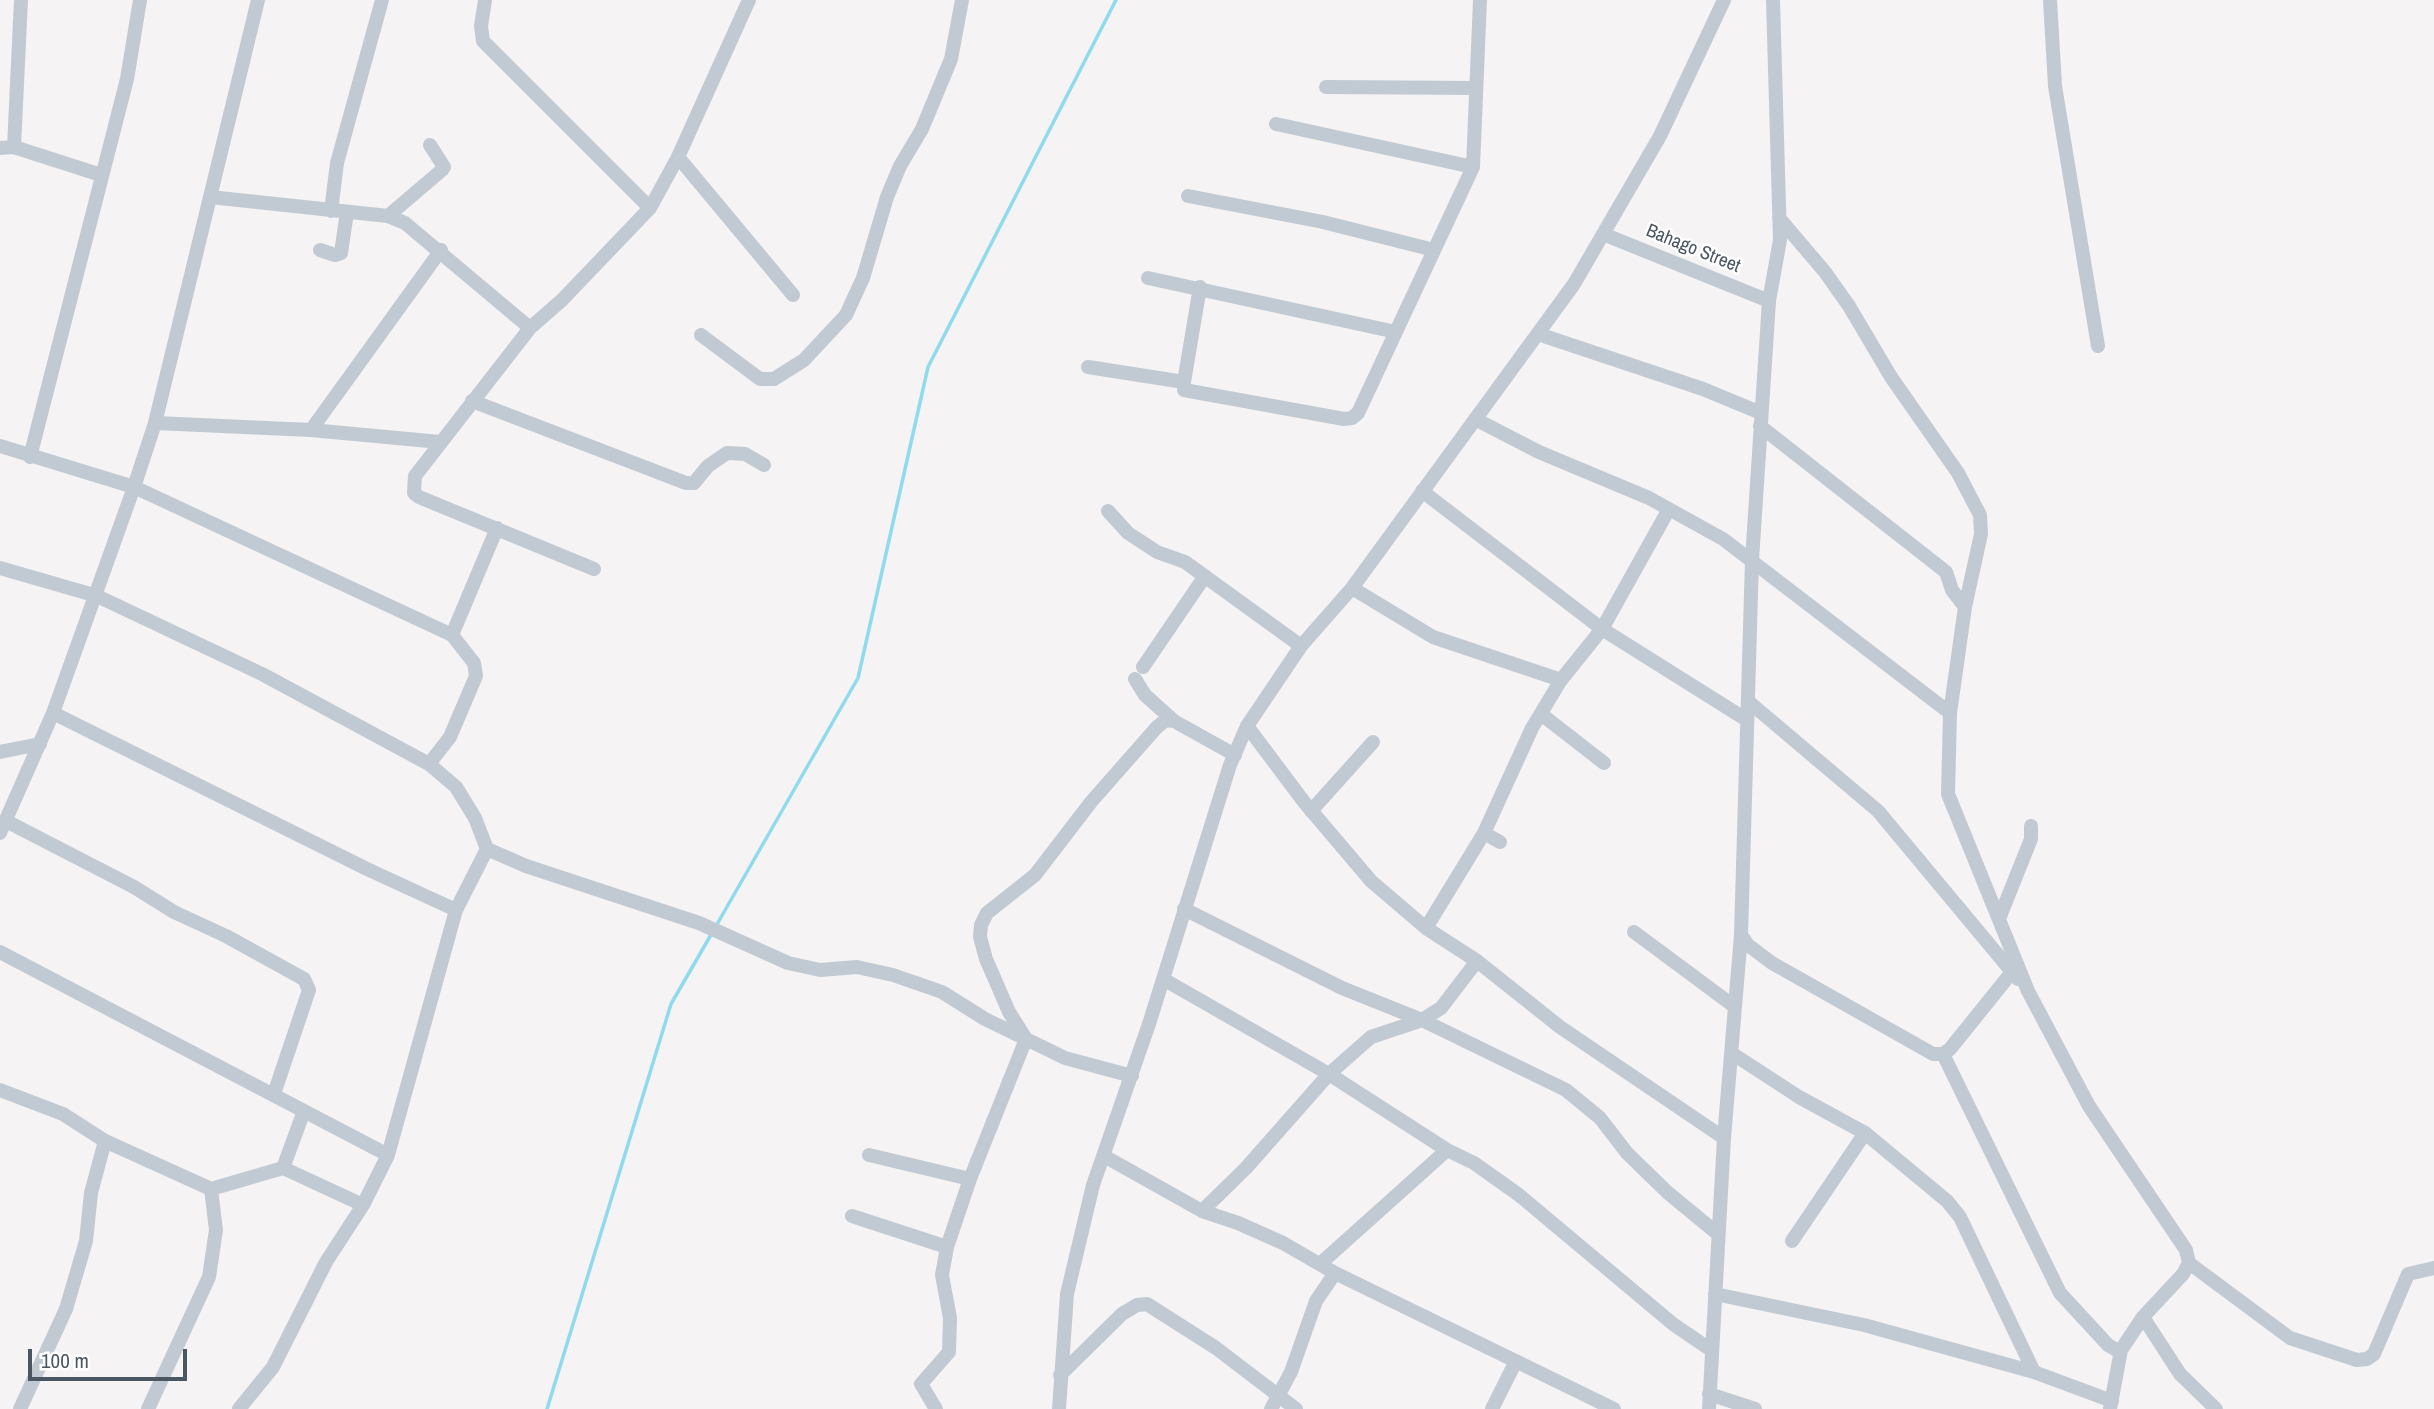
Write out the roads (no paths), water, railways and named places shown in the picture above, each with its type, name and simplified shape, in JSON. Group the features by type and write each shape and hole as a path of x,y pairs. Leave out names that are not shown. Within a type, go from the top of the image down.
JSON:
{"street":[{"path":"21,0 7,148 101,175"},
{"path":"30,457 127,79 140,0"},
{"path":"258,0 155,423 97,596 53,713 3,827 304,979 309,989 274,1094"},
{"path":"331,211 337,163 382,0"},
{"path":"485,0 481,26 483,41 650,208"},
{"path":"594,569 414,493 415,476 530,328 562,300 650,208 678,157 750,0"},
{"path":"702,335 760,379 774,379 804,360 846,315 863,278 887,197 900,166 922,129 951,59 962,0"},
{"path":"1184,390 1352,418 1358,413 1473,167 1480,0"},
{"path":"1059,1409 1067,1294 1093,1185 1132,1076 1184,909 1247,726 1301,646 1352,587 1574,284 1660,136 1724,0"},
{"path":"1710,1409 1724,1138 1741,935 1752,560 1769,301 1778,258 1773,0"},
{"path":"2050,0 2055,86 2098,345"},
{"path":"1326,87 1476,88"},
{"path":"1276,124 1473,167"},
{"path":"388,216 444,167 430,145"},
{"path":"678,157 793,295"},
{"path":"1188,196 1323,222 1434,250"},
{"path":"210,197 388,216 405,222 530,328"},
{"path":"320,250 334,255 341,253 347,212"},
{"path":"1715,1294 1864,1325 2034,1372 2111,1405 2120,1352 2143,1317 2183,1274 2189,1263 2186,1250 2090,1106 2028,991 1948,794 1950,713 1965,607 1981,534 1980,515 1958,473 1891,377 1856,317 1825,272 1778,216"},
{"name":"Bahago Street","path":"1603,234 1769,301"},
{"path":"311,430 441,250"},
{"path":"1148,278 1396,331"},
{"path":"1088,367 1184,382 1200,287"},
{"path":"1538,334 1703,390 1761,420 1946,572 1952,590 1965,607"},
{"path":"472,401 686,483 694,483 716,459 734,451 764,465"},
{"path":"1475,419 1539,452 1669,509 1752,560 1950,713"},
{"path":"155,423 311,430 440,442"},
{"path":"0,446 134,487 453,635 474,663 476,676 450,737 429,764"},
{"path":"1422,491 1602,629 1747,720"},
{"path":"1426,928 1484,833 1498,799 1560,680 1602,629 1669,509"},
{"path":"1108,511 1128,533 1157,552 1185,562 1301,646"},
{"path":"453,635 497,528"},
{"path":"0,568 97,596 262,674 429,764 456,787 475,818 487,849 526,866 699,923 788,963 820,970 857,967 893,975 942,992 985,1019 1065,1058 1132,1076"},
{"path":"1205,576 1139,673 1144,695 1174,721 1235,755"},
{"path":"1352,587 1433,636 1560,680"},
{"path":"1749,702 1878,811 2028,991"},
{"path":"53,713 367,869 456,909"},
{"path":"1541,714 1604,764"},
{"path":"1026,1039 1009,1012 986,959 979,937 981,925 987,913 1035,875 1091,802 1157,727 1166,720 1174,721"},
{"path":"1247,726 1311,811 1371,881 1426,928 1478,961 1560,1027 1724,1138"},
{"path":"1311,811 1373,743"},
{"path":"0,752 40,744"},
{"path":"1999,919 2031,839 2031,826"},
{"path":"1484,833 1500,842"},
{"path":"239,1409 273,1367 326,1262 363,1205 388,1155 456,909 487,849"},
{"path":"1184,909 1342,988 1422,1020 1566,1090 1600,1118 1627,1153 1667,1192 1718,1234"},
{"path":"1634,932 1735,1007"},
{"path":"1741,935 1748,945 1772,963 1933,1054 1943,1054 2012,972"},
{"path":"0,951 388,1155"},
{"path":"1202,1211 1274,1137 1329,1074 1371,1037 1422,1020 1441,1008 1478,961"},
{"path":"1163,979 1329,1074 1447,1150 1474,1163 1519,1195 1673,1324 1711,1350"},
{"path":"936,1409 921,1384 949,1352 950,1318 942,1275 947,1247 970,1179 1026,1039"},
{"path":"1733,1054 1799,1097 1865,1133 1953,1206 2034,1372"},
{"path":"1943,1054 2060,1293 2108,1345 2120,1352"},
{"path":"1,1093 63,1114 105,1141 211,1189 283,1168 363,1205"},
{"path":"283,1168 304,1111"},
{"path":"1792,1241 1865,1133"},
{"path":"20,1409 66,1309 86,1241 91,1192 105,1141"},
{"path":"1320,1264 1447,1150"},
{"path":"869,1155 970,1179"},
{"path":"1104,1156 1202,1211 1238,1223 1614,1409"},
{"path":"148,1409 209,1277 216,1230 211,1189"},
{"path":"852,1216 947,1247"},
{"path":"2189,1263 2220,1283 2290,1338 2357,1360 2367,1359 2374,1354 2408,1274 2434,1268"},
{"path":"1275,1404 1316,1301 1335,1273"},
{"path":"1060,1375 1122,1314 1138,1305 1147,1304 1216,1348 1275,1404 1296,1409"},
{"path":"2143,1317 2180,1374 2216,1409"},
{"path":"1492,1409 1516,1361"},
{"path":"1710,1394 1755,1409"}],"waterway":[{"path":"716,926 858,678 928,367 1116,0"},
{"path":"547,1409 671,1004 712,933"}]}
